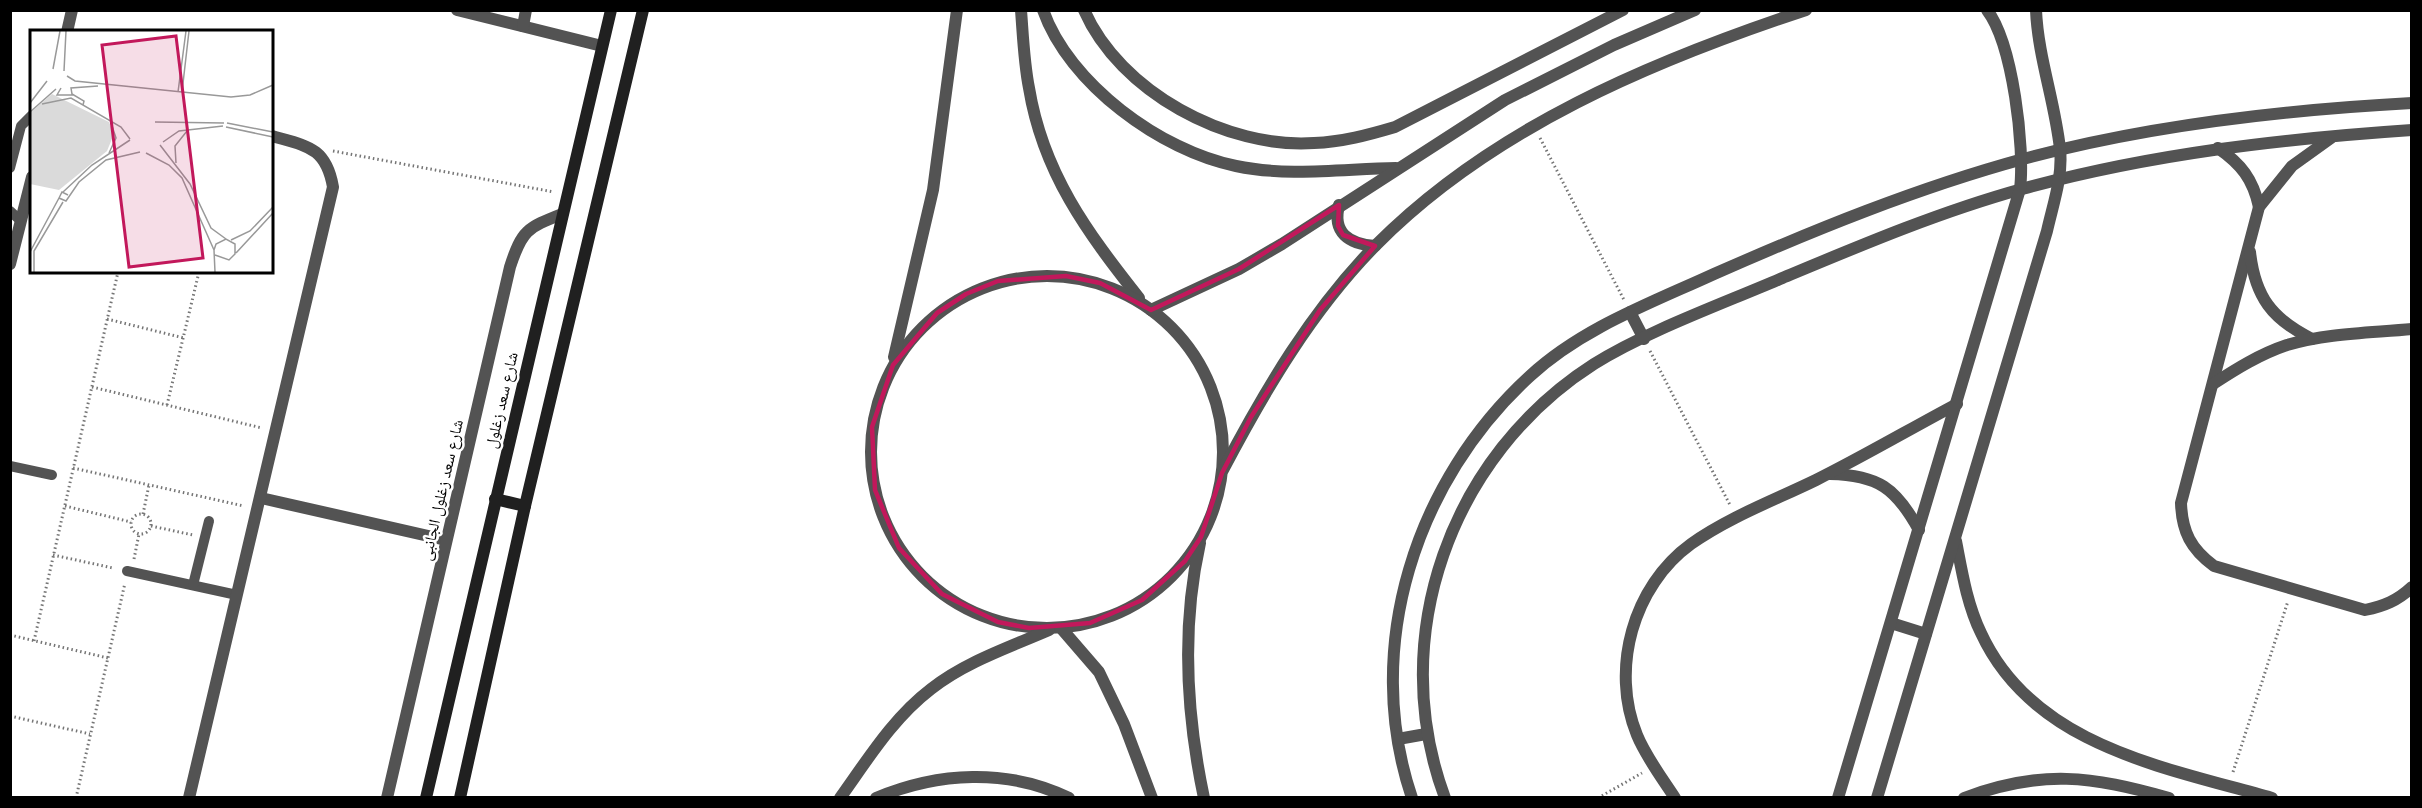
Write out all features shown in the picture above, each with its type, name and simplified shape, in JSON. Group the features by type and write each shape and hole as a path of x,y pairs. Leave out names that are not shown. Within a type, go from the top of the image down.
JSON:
{"main road":[{"name":"شارع سعد زغلول","path":"426,798 611,10"},
{"path":"460,798 525,506 643,10"},
{"path":"495,499 525,506"}],"street":[{"path":"67,30 72,10"},
{"path":"457,10 602,46"},
{"path":"523,26 526,10"},
{"path":"957,10 933,190 892,365 879,397 872,428 871,459 875,490 884,520 899,548 926,580 942,594 969,611 998,622 1029,628 1058,628 1099,672 1124,724 1152,798"},
{"path":"1021,10 1029,88 1039,134 1056,178 1079,219 1147,307"},
{"path":"1042,10 1072,61 1104,96 1184,150 1236,166 1289,172 1397,168"},
{"path":"1084,10 1115,57 1150,90 1190,116 1229,132 1270,141 1312,144 1354,139 1395,127 1623,10"},
{"path":"1147,307 1247,264 1282,244 1339,205 1523,90 1614,45 1695,10"},
{"path":"1222,473 1284,362 1320,310 1375,246 1434,195 1533,126 1646,71 1703,47 1806,10"},
{"path":"1838,798 2020,189 2022,159 2020,131 2003,40 1987,10"},
{"path":"1876,798 2047,231 2059,179 2060,150 2037,33 2036,10"},
{"path":"1412,798 1398,739 1393,681 1396,623 1408,566 1429,512 1456,461 1491,414 1524,382 1579,339 1630,312 1873,207 2022,159 2198,123 2333,107 2412,103"},
{"path":"1445,798 1426,734 1422,676 1425,623 1436,570 1460,511 1481,474 1514,431 1552,394 1596,363 1644,339 1879,238 2020,189 2059,179 2217,148 2334,135 2412,130"},
{"path":"2334,135 2292,166 2259,207 2181,503 2181,522 2188,540 2199,555 2214,566 2365,610 2384,606 2402,597 2412,587"},
{"path":"189,798 333,187 330,171 311,147 273,136"},
{"path":"2217,148 2246,172 2255,188 2259,207"},
{"path":"10,264 30,185"},
{"path":"1339,205 1338,226 1343,236 1352,242 1375,246"},
{"name":"شارع سعد زغلول الجانبى","path":"387,798 517,245 531,226 562,214"},
{"path":"2249,246 2252,270 2260,292 2273,312 2291,328 2312,339"},
{"path":"840,798 888,732 908,708 931,688 957,672 1058,628 1108,617 1142,600 1165,583 1185,561 1201,537 1212,512 1222,473 1222,434 1214,396 1197,360 1173,328 1147,307 1100,283 1066,276 1032,275 998,281 966,294 938,313 913,337 892,365"},
{"path":"1630,312 1644,339"},
{"path":"2213,384 2260,356 2312,339 2412,329"},
{"path":"1675,798 1637,735 1627,701 1625,665 1631,630 1644,597 1665,568 1691,544 1828,474 1957,404"},
{"path":"1828,474 1857,474 1877,481 1894,493 1919,530"},
{"path":"259,504 446,540"},
{"path":"1201,537 1192,579 1187,637 1188,695 1195,753 1204,798"},
{"path":"1955,537 1969,603 1981,634 1998,662 2018,688 2042,710 2069,729 2098,744 2272,798"},
{"path":"1891,623 1926,634"},
{"path":"1398,739 1426,734"},
{"path":"876,798 896,789 934,780 977,775 1018,780 1069,798"},
{"path":"1964,798 1994,787 2058,777 2121,784 2169,798"}],"lane":[{"path":"10,168 21,126 30,117"},
{"path":"10,211 21,221"},
{"path":"10,466 52,475"},
{"path":"193,585 209,521"},
{"path":"129,571 237,594"}],"path":[{"path":"1533,126 1630,312"},
{"path":"311,147 567,194"},
{"path":"34,641 118,273"},
{"path":"167,405 200,273"},
{"path":"107,320 184,338"},
{"path":"1644,339 1737,519"},
{"path":"92,387 276,432"},
{"path":"73,468 149,485 259,504"},
{"path":"143,514 149,485"},
{"path":"65,506 131,522"},
{"path":"139,534 131,528 131,522 137,514 143,514 150,520 151,526"},
{"path":"139,534 144,533 151,526"},
{"path":"151,526 205,538"},
{"path":"75,798 139,534"},
{"path":"53,555 129,571"},
{"path":"2228,785 2292,589"},
{"path":"10,635 108,658"},
{"path":"11,717 90,734"},
{"path":"1598,798 1654,766"}],"highlighted area":[{"path":"1339,205 1338,226 1343,235 1375,246 1320,310 1251,417 1222,473 1201,537 1185,561 1142,600 1090,623 1029,628 998,622 942,594 899,548 875,490 872,427 893,365 937,313 966,294 998,281 1066,276 1100,283 1151,310 1239,269"}]}
